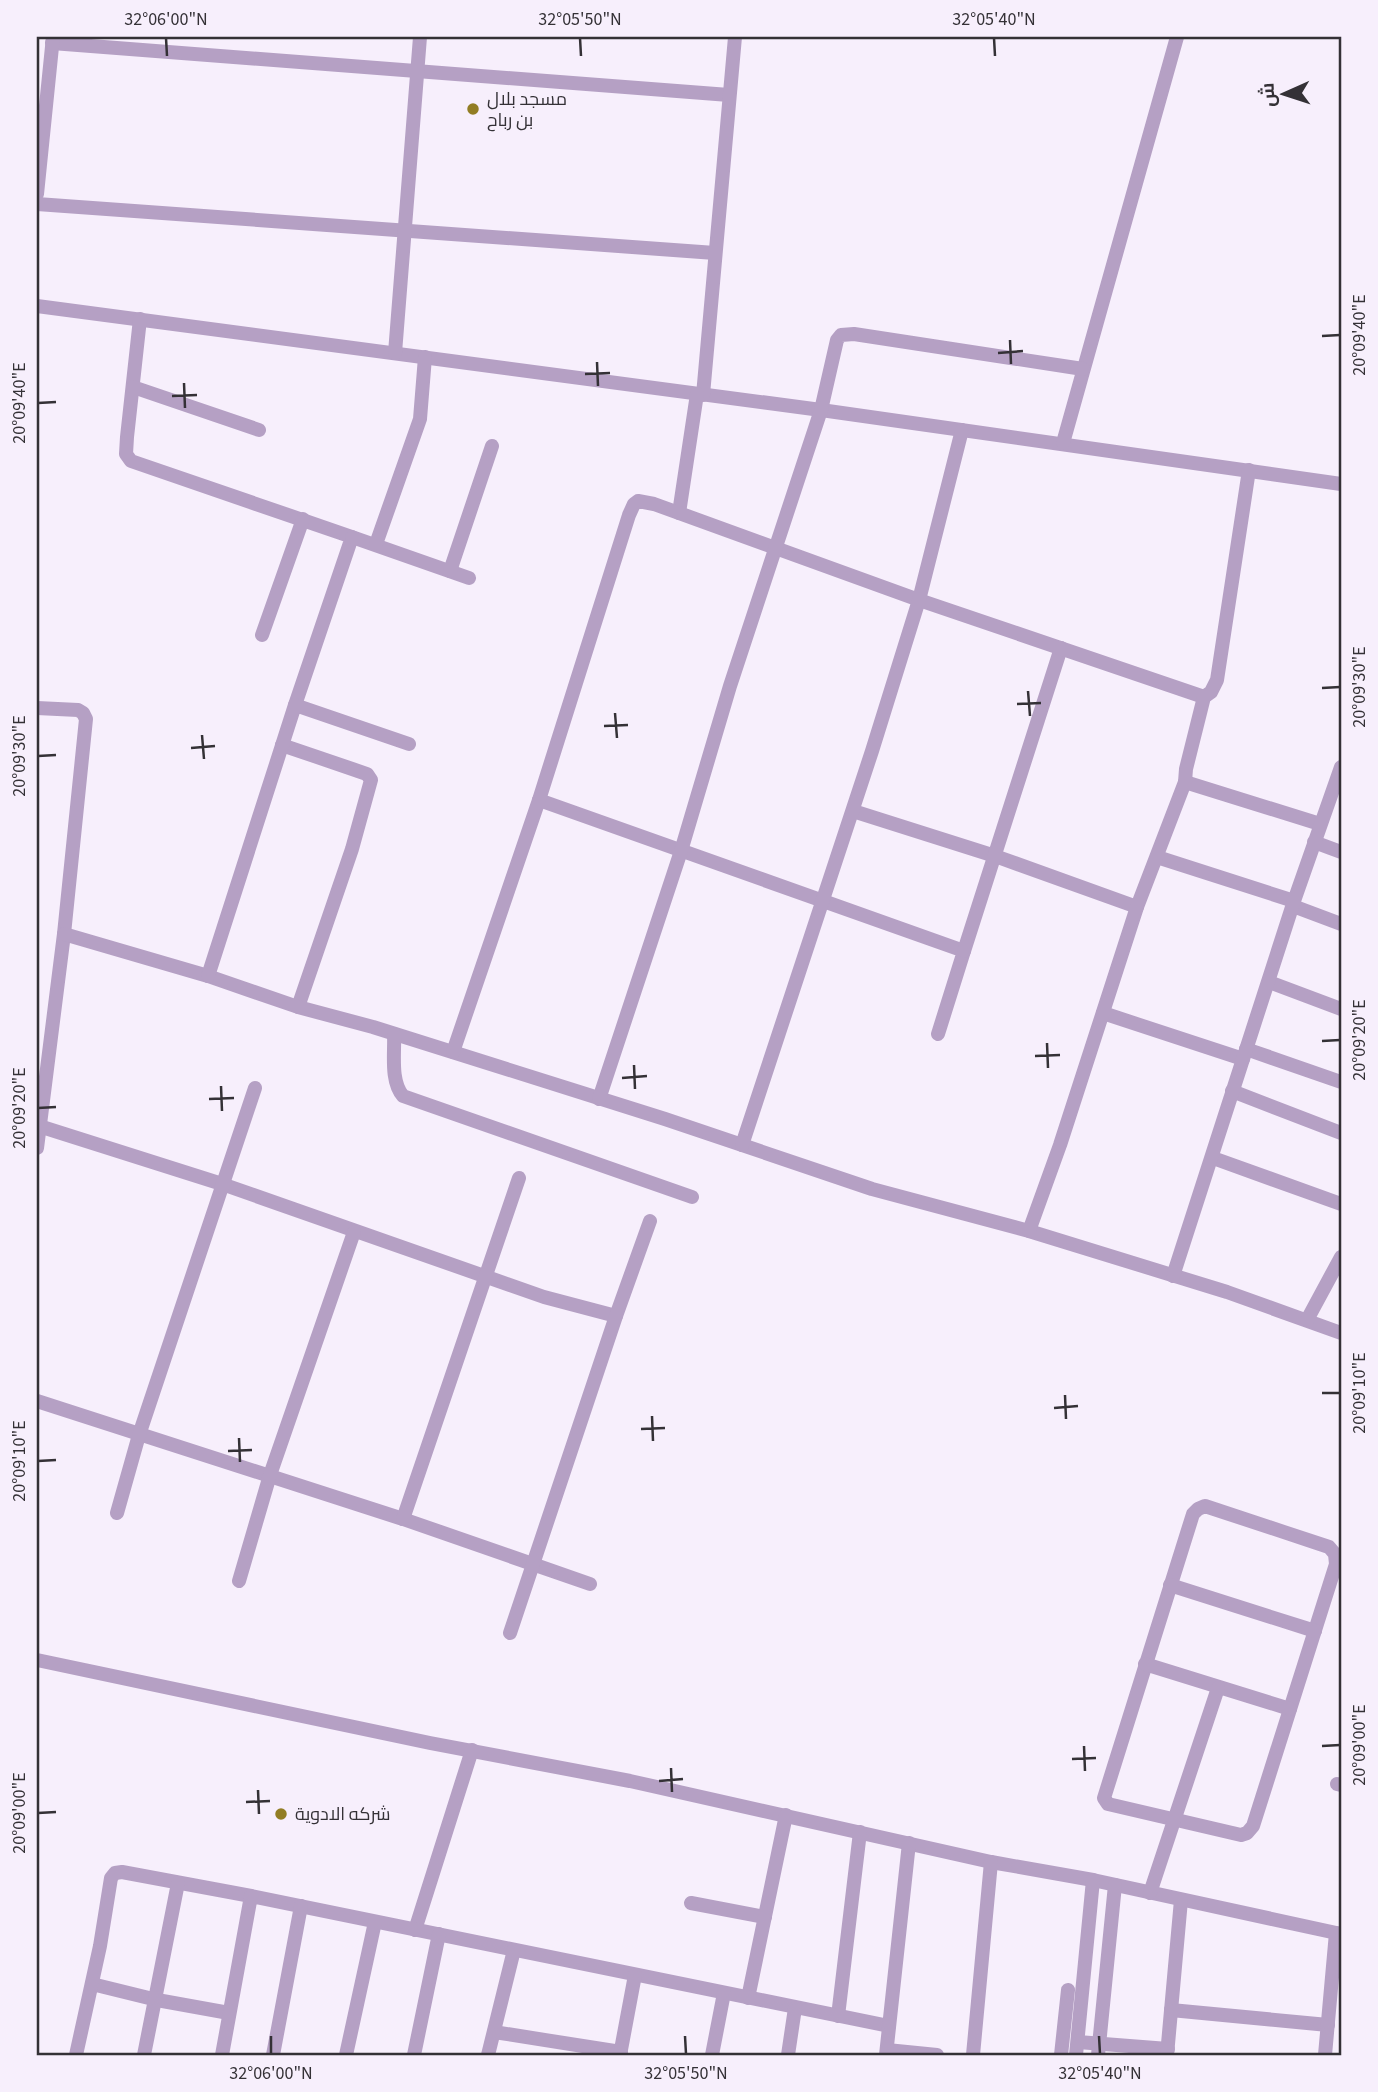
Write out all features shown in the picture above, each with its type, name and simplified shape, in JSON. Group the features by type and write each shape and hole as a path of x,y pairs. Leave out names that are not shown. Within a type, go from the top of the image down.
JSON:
{"street":[{"path":"395,353 420,37"},
{"path":"679,513 700,394 735,37"},
{"path":"1063,443 1177,37"},
{"path":"37,194 52,40 729,95"},
{"path":"37,204 715,253"},
{"path":"37,306 1063,443 1341,484"},
{"path":"140,319 127,454 131,461 469,578"},
{"path":"599,1099 821,410 837,340 845,334 1083,369"},
{"path":"376,544 420,419 425,357"},
{"path":"133,387 259,430"},
{"path":"742,1145 853,811 919,600 962,430"},
{"path":"450,571 492,446"},
{"path":"1029,1231 1137,907 1185,782 1204,697 1211,692 1217,680 1249,470"},
{"path":"453,1052 539,800 634,504 643,501 679,513 919,600 1204,697"},
{"path":"262,635 303,519"},
{"path":"208,976 352,537"},
{"path":"938,1034 1061,648"},
{"path":"295,705 409,744"},
{"path":"37,708 78,710 86,719 64,934 37,1148"},
{"path":"282,746 367,774 371,780 352,849 298,1007"},
{"path":"1173,1276 1314,842 1341,767"},
{"path":"1185,782 1320,824"},
{"path":"539,800 964,951"},
{"path":"853,811 995,856 1137,907"},
{"path":"1314,842 1341,852"},
{"path":"1157,857 1294,904 1341,924"},
{"path":"64,934 453,1052 872,1189 1029,1231 1341,1333"},
{"path":"1269,982 1341,1009"},
{"path":"1103,1013 1341,1082"},
{"path":"394,1034 395,1082 397,1090 403,1096 692,1197"},
{"path":"117,1513 139,1435 255,1087"},
{"path":"1232,1091 1341,1133"},
{"path":"39,1126 222,1184 544,1297 616,1316"},
{"path":"1213,1158 1341,1205"},
{"path":"403,1519 519,1178"},
{"path":"510,1633 650,1221"},
{"path":"239,1581 271,1475 355,1232"},
{"path":"1307,1320 1341,1257"},
{"path":"37,1401 271,1475 590,1584"},
{"path":"1205,1506 1329,1547 1335,1554 1336,1564 1315,1631 1253,1826 1247,1833 1241,1835 1108,1804 1104,1798 1193,1514 1198,1509 1205,1506"},
{"path":"1170,1585 1315,1631"},
{"path":"37,1660 786,1815 991,1862 1115,1885 1339,1934 1325,2055"},
{"path":"1145,1664 1290,1709"},
{"path":"1150,1893 1218,1688"},
{"path":"415,1930 472,1750"},
{"path":"748,1998 786,1815"},
{"path":"838,2016 860,1832"},
{"path":"909,1843 886,2053 937,2055"},
{"path":"973,2055 991,1862"},
{"path":"76,2055 111,1878 122,1872 889,2026"},
{"path":"1093,1881 1077,2049 1168,2052 1181,1900"},
{"path":"145,2055 178,1883"},
{"path":"1099,2050 1115,1885"},
{"path":"222,2055 251,1896"},
{"path":"691,1903 765,1917"},
{"path":"273,2055 301,1906"},
{"path":"346,2055 375,1922"},
{"path":"414,2055 439,1934"},
{"path":"488,2055 514,1950"},
{"path":"494,2032 620,2054 635,1975"},
{"path":"92,1984 157,2000 229,2013"},
{"path":"1061,2055 1068,1990"},
{"path":"712,2055 724,1993"},
{"path":"788,2055 795,2008"},
{"path":"1171,2010 1328,2025"}],"place":[{"name":"مسجد بلال بن رباح","path":"473,109"},
{"name":"شركه الادوية","path":"281,1814"}]}
